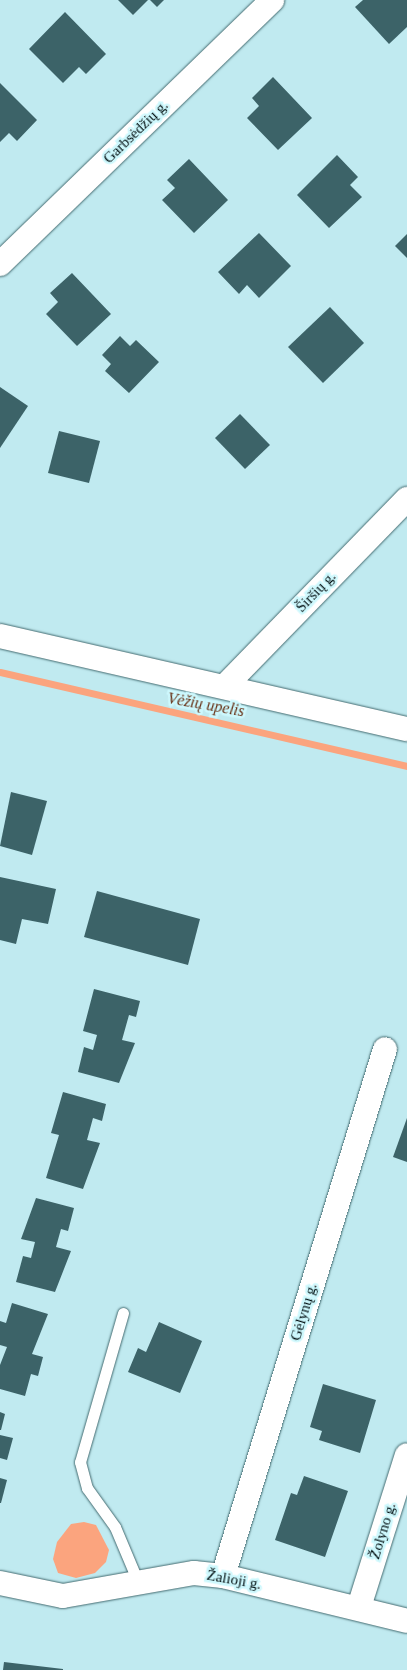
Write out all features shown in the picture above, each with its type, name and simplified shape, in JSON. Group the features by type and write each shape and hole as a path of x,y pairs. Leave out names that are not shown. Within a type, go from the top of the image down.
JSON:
{"street":[{"name":"Garbsėdžių g.","path":"0,264 272,0"},
{"name":"Širšių g.","path":"225,686 407,499"},
{"path":"0,636 407,729"},
{"name":"Gėlynų g.","path":"223,1576 385,1049"},
{"name":"Žolyno g.","path":"359,1608 407,1455"},
{"name":"Žalioji g.","path":"0,1583 64,1596 194,1573 223,1576 407,1621"}],"lane":[{"path":"123,1313 80,1462 87,1488 115,1527 139,1584"}],"shaded area":[{"path":"84,1522 96,1525 109,1550 106,1562 95,1573 76,1578 58,1573 53,1559 57,1542 71,1524"}],"building":[{"path":"118,0 148,0 133,15"},
{"path":"150,0 164,0 157,7"},
{"path":"363,0 407,0 407,27 389,44 355,7"},
{"path":"65,12 106,54 86,74 79,67 63,83 29,49"},
{"path":"273,77 312,118 278,150 247,118 259,106 252,98"},
{"path":"0,83 37,120 17,141 9,133 0,142"},
{"path":"337,155 358,177 350,185 362,197 329,228 297,195"},
{"path":"189,159 228,200 194,233 162,200 175,188 167,180"},
{"path":"259,233 291,266 259,298 247,285 239,294 218,272"},
{"path":"407,234 407,258 395,246"},
{"path":"72,273 111,314 77,346 46,314 58,302 50,293"},
{"path":"330,307 364,343 323,383 288,347"},
{"path":"120,336 130,346 136,340 159,362 129,393 105,371 111,364 102,355"},
{"path":"0,387 28,406 0,448"},
{"path":"240,414 270,445 245,469 215,438"},
{"path":"59,431 100,441 89,483 48,473"},
{"path":"11,792 47,801 32,855 0,846"},
{"path":"0,877 56,889 48,924 22,919 16,944 0,940"},
{"path":"97,891 200,919 188,965 84,937"},
{"path":"94,989 140,1001 136,1017 129,1015 122,1040 135,1043 119,1083 78,1072 84,1047 93,1050 97,1035 83,1031"},
{"path":"63,1092 106,1104 102,1121 93,1118 87,1140 100,1143 83,1189 46,1178 59,1135 51,1133"},
{"path":"407,1118 407,1162 393,1157"},
{"path":"36,1198 74,1208 68,1231 61,1229 56,1247 71,1251 55,1292 16,1282 23,1256 31,1258 35,1242 21,1239"},
{"path":"12,1303 48,1314 32,1354 43,1357 38,1376 31,1374 25,1396 0,1389 0,1365 7,1347 0,1345 0,1321 6,1323"},
{"path":"159,1322 202,1341 180,1393 128,1372 138,1348 146,1352"},
{"path":"323,1384 376,1400 360,1453 319,1440 322,1431 310,1427"},
{"path":"0,1412 5,1414 1,1430 0,1430"},
{"path":"0,1435 13,1438 7,1460 0,1458"},
{"path":"304,1476 348,1491 325,1557 275,1540 291,1493 297,1495"},
{"path":"0,1478 7,1480 1,1503 0,1503"},
{"path":"4,1662 63,1669 63,1670 3,1670"}],"waterway":[{"name":"Vėžių upelis","path":"0,672 407,766"}]}
